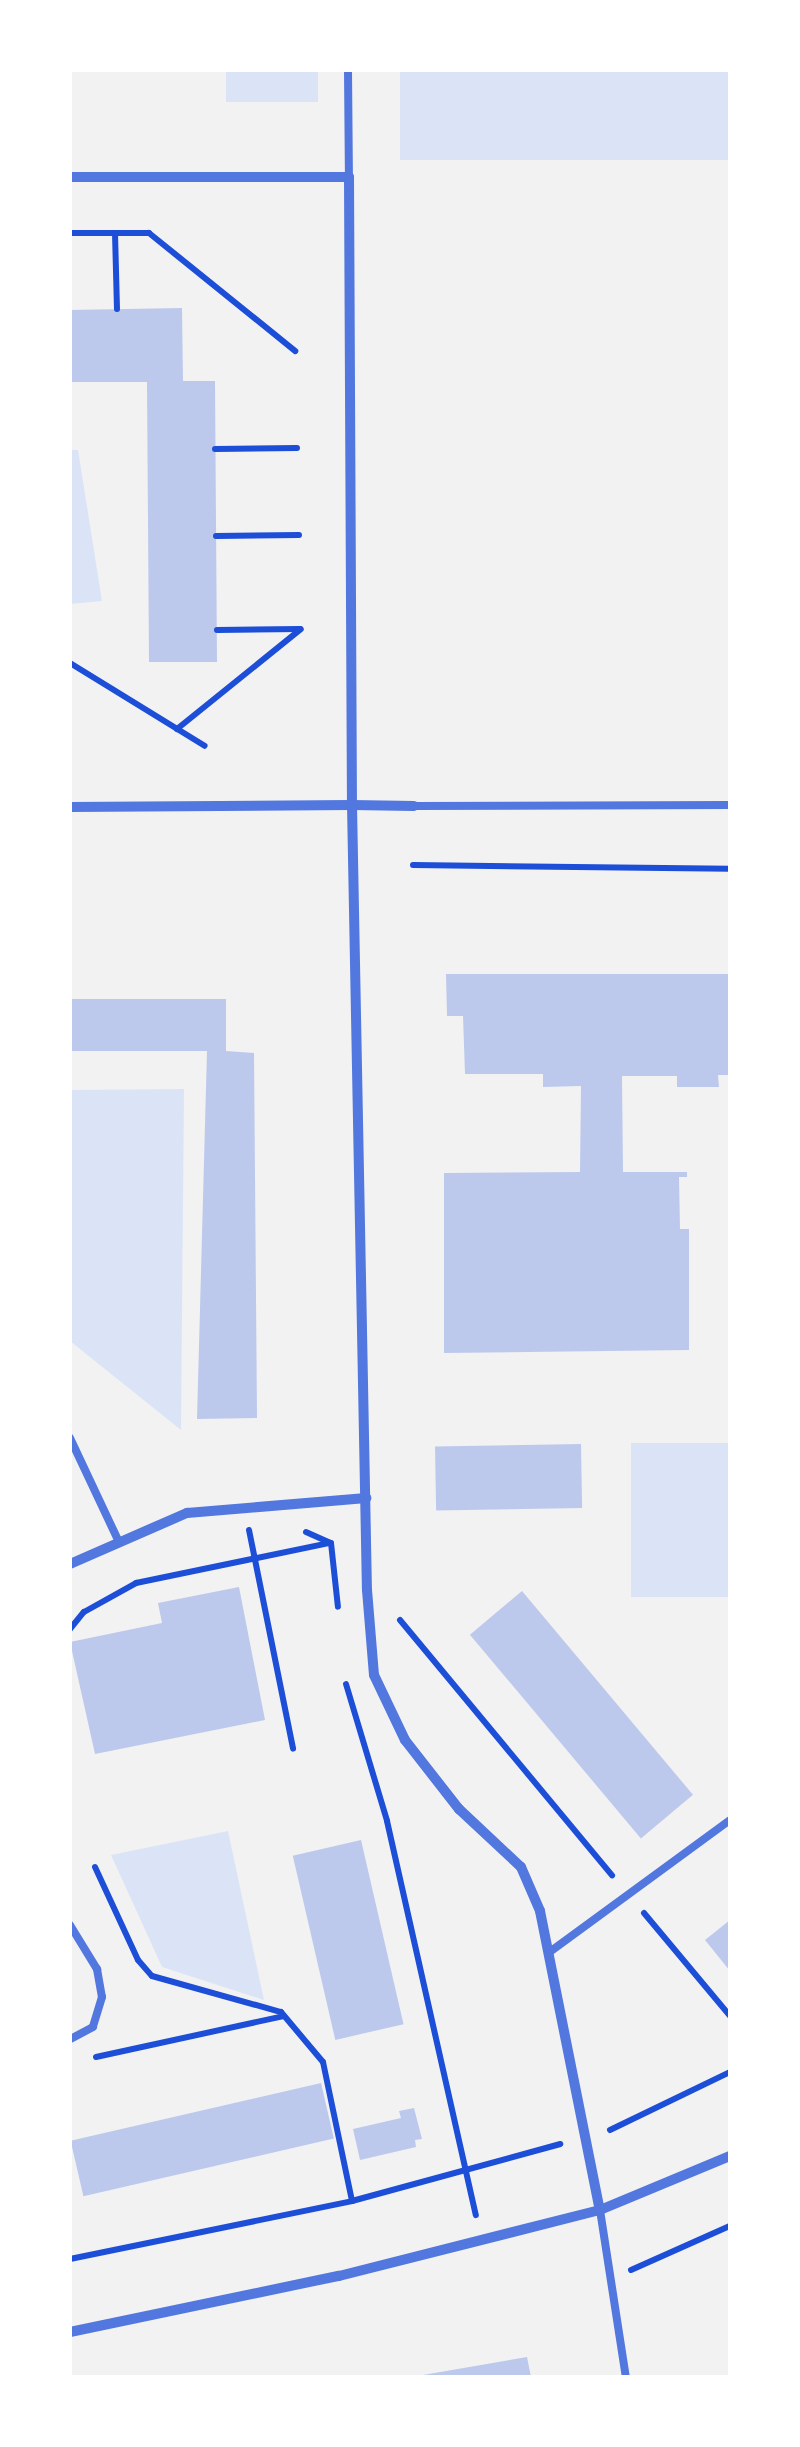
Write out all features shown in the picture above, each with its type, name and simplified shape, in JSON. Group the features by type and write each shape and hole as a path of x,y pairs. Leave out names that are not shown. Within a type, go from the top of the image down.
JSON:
{"street":[{"path":"70,178 349,178 352,805 366,1498 374,1675 404,1740 460,1809 521,1867 551,1951 600,2210"},
{"path":"70,807 414,806"},
{"path":"70,1564 187,1513 366,1498"},
{"path":"70,2332 339,2276 600,2210 730,2156"}],"lane":[{"path":"348,70 349,178"},
{"path":"414,806 730,806"},
{"path":"70,1438 119,1542"},
{"path":"551,1951 730,1820"},
{"path":"70,1925 97,1969 102,1997 93,2027 70,2038"},
{"path":"600,2210 626,2377"}],"path":[{"path":"70,232 150,233 295,351"},
{"path":"115,233 117,309"},
{"path":"215,450 297,448"},
{"path":"216,536 299,535"},
{"path":"177,729 301,629 217,630"},
{"path":"70,663 205,746"},
{"path":"412,866 730,869"},
{"path":"263,1522 247,1524 293,1749"},
{"path":"301,1530 331,1543"},
{"path":"70,1630 84,1612 136,1583 331,1543"},
{"path":"331,1543 339,1620"},
{"path":"400,1620 612,1876"},
{"path":"345,1678 347,1696 387,1820 482,2241"},
{"path":"95,1867 138,1960 152,1976 284,2016 324,2062 352,2201"},
{"path":"640,1909 730,2016"},
{"path":"90,2058 284,2016"},
{"path":"604,2132 730,2072"},
{"path":"70,2260 352,2201 564,2143"},
{"path":"627,2272 730,2226"}],"shaded area":[{"path":"226,70 318,70 318,102 226,102"},
{"path":"400,70 730,70 730,160 400,160"},
{"path":"70,450 78,450 102,601 70,604"},
{"path":"184,1089 181,1430 70,1341 70,1090"},
{"path":"631,1443 730,1443 730,1597 631,1597"},
{"path":"228,1831 264,2000 162,1967 111,1855"}],"building":[{"path":"182,308 183,381 215,381 217,662 149,662 147,382 70,382 70,310"},
{"path":"446,974 730,974 730,1075 718,1075 719,1087 677,1087 677,1076 622,1076 623,1172 687,1172 687,1177 679,1177 680,1229 689,1229 689,1350 444,1353 444,1173 580,1172 581,1086 543,1087 543,1074 465,1074 463,1016 447,1016"},
{"path":"70,999 226,999 226,1051 254,1053 257,1418 197,1419 207,1051 70,1051"},
{"path":"581,1444 582,1508 436,1511 435,1447"},
{"path":"239,1587 265,1720 95,1754 70,1642 162,1623 158,1603"},
{"path":"522,1591 693,1795 641,1838 470,1635"},
{"path":"361,1840 404,2024 335,2040 293,1856"},
{"path":"730,1920 730,1971 705,1940"},
{"path":"321,2083 334,2139 83,2196 71,2141"},
{"path":"414,2108 422,2139 415,2140 416,2147 360,2160 353,2129 401,2118 399,2111"},
{"path":"527,2357 531,2377 423,2377 423,2375"}]}
